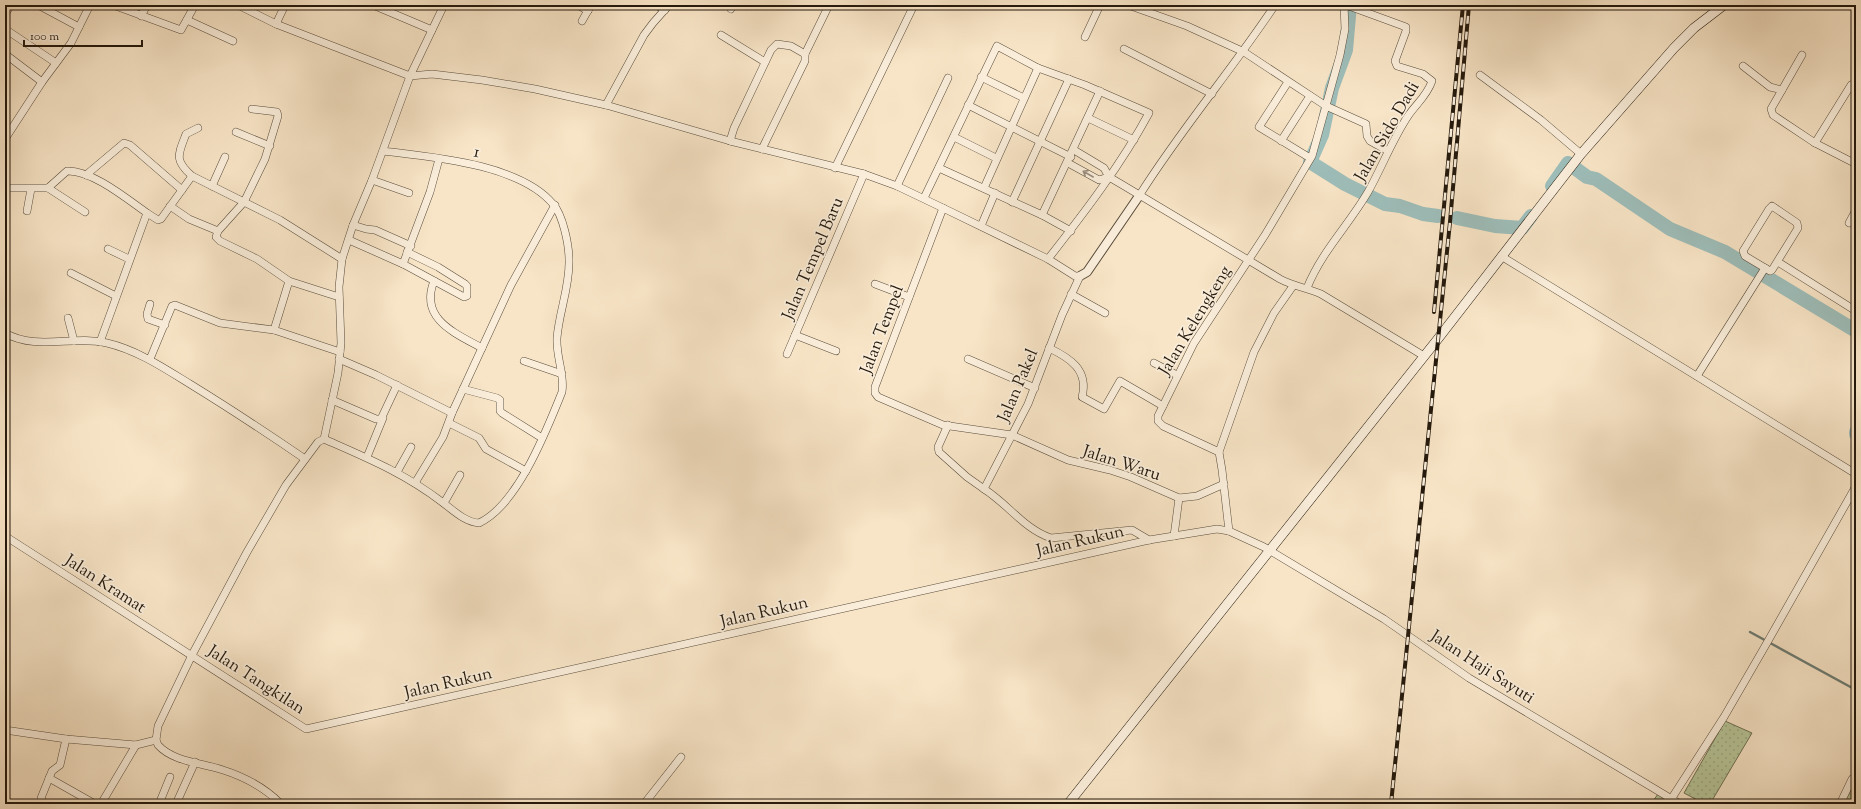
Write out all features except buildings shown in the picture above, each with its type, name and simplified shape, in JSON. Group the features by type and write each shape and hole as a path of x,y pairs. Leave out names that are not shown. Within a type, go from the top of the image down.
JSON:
{"main road":[{"path":"1068,804 1424,356 1580,154 1674,48 1694,28 1724,5"}],"street":[{"path":"5,14 10,5"},
{"path":"38,5 78,27"},
{"path":"5,139 42,82 70,43 90,5"},
{"path":"113,5 181,30 195,5"},
{"path":"141,16 147,5"},
{"path":"239,5 276,24 410,76 432,74 482,80 535,89 606,105 730,141 864,174 924,198 1048,259 1075,276 1080,276 1087,272 1185,128 1244,52 1275,5"},
{"path":"276,24 285,5"},
{"path":"373,5 432,30"},
{"path":"324,439 340,355 339,298 342,259 349,240 352,225 372,180 410,76 444,5"},
{"path":"578,5 590,8 582,21"},
{"path":"656,5 667,7"},
{"path":"762,149 806,61 806,54 829,5"},
{"path":"835,168 914,5"},
{"path":"1086,37 1100,5"},
{"path":"1128,5 1187,26 1244,52 1328,107 1366,124 1367,136 1370,142 1388,151"},
{"path":"1345,5 1358,10 1365,5"},
{"name":"Jalan Kelengkeng","path":"1219,452 1163,426 1158,421 1158,416 1194,343 1248,260 1310,158 1328,107 1345,29 1345,5"},
{"path":"606,105 644,36 667,7"},
{"name":"Jalan Sido Dadi","path":"1307,288 1315,269 1368,192 1408,115 1429,89 1432,81 1423,74 1397,66 1395,61 1407,29 1402,25 1358,10"},
{"path":"186,20 233,41"},
{"path":"5,29 56,63"},
{"path":"721,35 765,62"},
{"path":"730,141 734,128 771,50 777,44 791,46 806,54"},
{"path":"924,198 996,46 1038,68 1100,91 1149,113 1134,140 1109,177 1071,231 1048,259"},
{"path":"1124,49 1212,94"},
{"path":"5,54 42,82"},
{"path":"1802,55 1771,110 1771,114 1815,142 1856,164"},
{"path":"1743,66 1770,87 1782,90"},
{"path":"984,188 996,158 1038,68"},
{"path":"1480,75 1541,120 1580,154"},
{"path":"981,77 1024,98"},
{"path":"897,186 948,78"},
{"path":"1012,202 1069,79"},
{"path":"1288,82 1259,124 1259,127 1310,158"},
{"path":"1815,142 1851,85"},
{"path":"1042,215 1071,156 1100,91"},
{"path":"1281,141 1310,96"},
{"path":"968,105 1011,128 1071,156 1104,168 1109,177 1139,196 1293,286 1307,288 1321,294 1424,356"},
{"path":"252,109 277,112 278,116 270,146 244,202 218,231 216,237 220,241 257,259 289,281 339,298"},
{"path":"1088,118 1134,140"},
{"path":"198,128 186,134 179,157 181,166 192,176 280,220 342,259"},
{"path":"236,132 270,146"},
{"path":"954,137 996,158"},
{"path":"86,175 124,143 130,145 182,190"},
{"name":"1","path":"383,151 439,159 495,170 512,176 543,194 554,205"},
{"path":"1071,156 1098,180 1109,177"},
{"path":"212,186 225,157"},
{"path":"403,264 430,192 439,159"},
{"path":"939,168 1042,215 1071,231"},
{"path":"48,188 67,171 73,171 92,177 158,220 161,219 192,176"},
{"name":"Jalan Tempel Baru","path":"787,354 864,174"},
{"path":"372,180 409,193"},
{"path":"5,188 48,188 85,212"},
{"path":"27,211 31,189"},
{"path":"981,226 995,193"},
{"path":"415,482 427,464 449,423 452,413 517,273 554,205"},
{"path":"281,804 265,790 249,780 223,770 168,754 158,746 156,740 158,726 192,655 247,552 286,485 318,442 324,439 367,457 397,472 415,482 455,513 469,521 479,523 504,502 526,471 540,447 542,438 562,392 564,383 558,360 557,338 569,259 564,228 554,205"},
{"path":"170,206 189,219 218,231"},
{"path":"1697,376 1763,272 1772,270 1798,228 1798,225 1772,206 1768,209 1743,251 1745,256 1763,272"},
{"name":"Jalan Tempel","path":"943,208 875,387 875,393 884,401 948,425 1012,435"},
{"path":"1849,223 1856,210"},
{"path":"100,342 129,259 147,214"},
{"path":"349,240 403,264 464,297 467,296 467,286 465,284 409,249 375,230 352,225"},
{"path":"108,249 129,259"},
{"path":"1501,256 1856,474"},
{"path":"1778,262 1856,311"},
{"path":"71,273 116,296"},
{"name":"Jalan Pakel","path":"984,489 1035,388 1049,347 1080,276"},
{"path":"434,280 431,291 431,300 437,319 449,330 482,348"},
{"path":"274,330 289,281"},
{"path":"875,284 909,297"},
{"path":"1229,531 1219,452 1254,352 1274,313 1293,286"},
{"path":"1071,294 1106,313"},
{"path":"150,304 147,314 148,319 164,325"},
{"path":"150,359 172,306 175,305 220,323 274,330 340,355 452,413"},
{"path":"68,318 74,341"},
{"path":"5,334 18,340 33,342 74,341 107,343 150,359 227,407 305,459"},
{"path":"795,335 836,351"},
{"path":"1049,347 1072,362 1083,377 1084,389 1082,397 1104,409 1120,381 1162,406"},
{"path":"968,359 1035,388"},
{"path":"524,361 562,374"},
{"path":"1154,363 1177,375"},
{"path":"367,457 397,385"},
{"path":"463,389 497,398 500,400 500,411 502,413 542,438"},
{"path":"332,400 376,419 383,418"},
{"path":"449,423 479,438 486,449 526,471"},
{"path":"948,425 938,447 938,452 967,477 997,497 1038,534 1051,538 1132,530 1149,540"},
{"name":"Jalan Waru","path":"1012,435 1068,460 1110,470 1131,477 1179,498"},
{"path":"397,472 411,447"},
{"path":"444,503 460,474"},
{"path":"1174,536 1179,498 1197,496 1224,484"},
{"path":"1670,801 1724,717 1856,486"},
{"name":"Jalan Rukun","path":"306,729 1149,540 1207,529 1217,528 1229,531"},
{"name":"Jalan Haji Sayuti","path":"1229,531 1270,551 1384,619 1469,678 1670,801 1680,804"},
{"name":"Jalan Kramat","path":"5,536 192,655"},
{"name":"Jalan Tangkilan","path":"192,655 306,729"},
{"path":"5,730 66,739 136,746 156,740"},
{"path":"44,804 41,798 52,771 60,766 66,739"},
{"path":"102,804 136,746"},
{"path":"644,804 681,757"},
{"path":"176,804 195,762"},
{"path":"159,804 170,777"},
{"path":"49,778 95,804"},
{"path":"1840,804 1852,779 1856,778"},
{"path":"77,804 81,796"}],"green space":[{"path":"1725,721 1752,733 1710,804 1705,804 1684,793"},
{"path":"1856,779 1856,804 1844,804"},
{"path":"1658,794 1678,804 1651,804"}],"waterway":[{"path":"1350,5 1346,50 1332,88 1322,135 1310,162 1345,184 1385,204 1400,206 1423,214 1438,216"},
{"path":"1552,186 1568,163 1587,177 1596,179 1670,229 1725,252 1856,331"},
{"path":"1457,218 1495,226 1522,228 1531,216"},
{"path":"1750,632 1856,690"}],"railway":[{"path":"1434,312 1463,5"},
{"path":"1391,804 1450,222 1469,5"}]}
